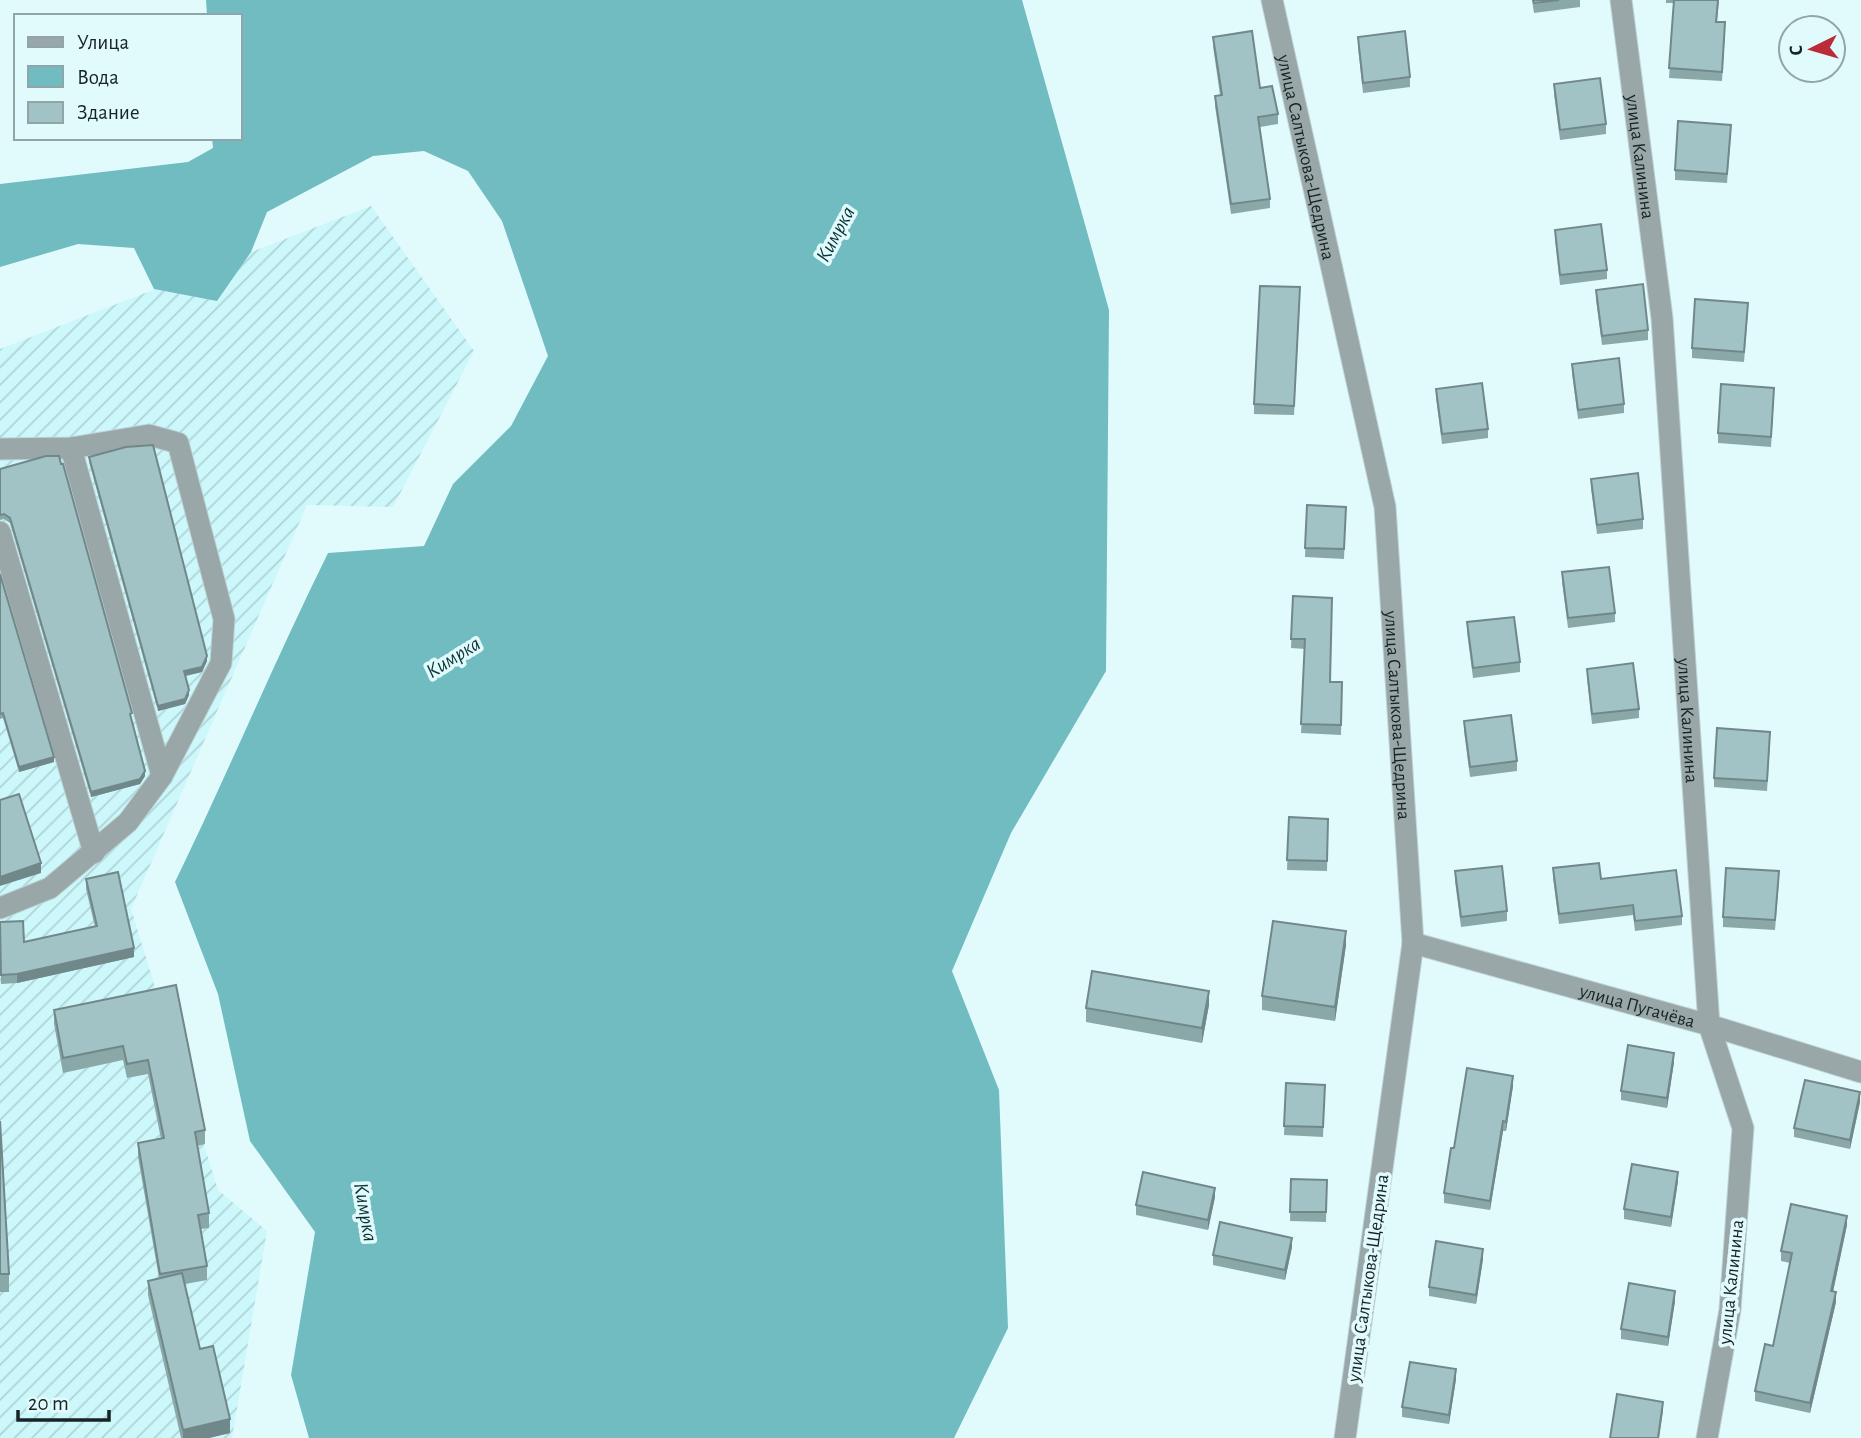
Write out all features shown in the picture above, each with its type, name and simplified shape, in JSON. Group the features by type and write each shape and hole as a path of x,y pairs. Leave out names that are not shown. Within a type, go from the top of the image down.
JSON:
{"street":[{"name":"улица Салтыкова-Щедрина","path":"1272,0 1385,507 1413,943 1345,1438"},
{"name":"улица Калинина","path":"1621,0 1662,318 1709,1025 1744,1128 1730,1311 1707,1438"},
{"path":"0,449 71,448 149,435 178,443 225,619 221,663 162,776 128,822 50,888 0,908"},
{"path":"71,448 162,776"},
{"path":"0,532 94,853"},
{"name":"улица Пугачёва","path":"1413,943 1709,1025 1861,1072"}],"shaded area":[{"path":"371,206 474,351 393,507 307,505 131,909 218,1190 267,1231 232,1438 0,1438 0,349"}],"water":[{"name":"Кимрка","path":"206,0 1022,0 1109,310 1106,671 1011,833 952,971 999,1090 1008,1328 954,1438 309,1438 291,1375 315,1232 250,1141 218,994 175,882 328,553 424,546 453,484 511,426 548,356 502,221 468,171 424,151 373,156 267,212 251,252 217,301 154,289 134,248 78,244 0,267 0,184 188,162 213,148 212,140 242,140 242,14 207,14"}],"building":[{"path":"1533,0 1559,0 1534,3"},
{"path":"1674,0 1718,0 1716,22 1725,22 1722,72 1669,68"},
{"path":"1252,31 1260,88 1272,86 1278,114 1258,117 1270,199 1231,204 1215,96 1222,95 1213,37"},
{"path":"1405,31 1410,77 1363,83 1358,37"},
{"path":"1600,78 1606,124 1560,130 1554,84"},
{"path":"1678,121 1731,125 1727,174 1675,170"},
{"path":"1601,224 1607,270 1560,275 1555,230"},
{"path":"1643,284 1648,330 1602,336 1596,290"},
{"path":"1260,286 1300,287 1294,406 1254,404"},
{"path":"1695,299 1748,303 1744,352 1692,348"},
{"path":"1619,358 1624,404 1578,410 1572,364"},
{"path":"1482,383 1488,429 1442,434 1436,389"},
{"path":"1721,384 1774,388 1771,437 1718,433"},
{"path":"153,445 207,656 202,667 184,671 189,690 185,699 158,706 89,457 126,447"},
{"path":"46,456 59,456 63,464 132,713 130,714 145,771 140,779 91,792 10,518 4,514 0,515 0,469"},
{"path":"1638,473 1643,519 1597,525 1591,479"},
{"path":"1307,505 1346,507 1344,549 1305,548"},
{"path":"1609,567 1615,613 1568,618 1562,572"},
{"path":"0,574 54,757 19,767 3,713 0,714"},
{"path":"1293,596 1332,598 1330,682 1342,682 1341,725 1301,724 1305,639 1291,639"},
{"path":"1514,617 1520,662 1473,668 1467,622"},
{"path":"1633,663 1639,709 1592,714 1587,669"},
{"path":"1511,715 1517,761 1470,767 1464,721"},
{"path":"1717,728 1770,732 1767,781 1714,778"},
{"path":"19,794 41,863 0,877 0,800"},
{"path":"1289,817 1328,819 1327,861 1287,860"},
{"path":"1599,863 1601,879 1676,870 1682,916 1635,921 1633,905 1559,914 1553,868"},
{"path":"1502,866 1507,911 1461,917 1455,871"},
{"path":"1726,868 1779,871 1775,920 1723,917"},
{"path":"118,872 134,948 17,974 1,975 0,922 23,921 24,942 97,926 86,879"},
{"path":"1273,921 1346,931 1335,1007 1262,996"},
{"path":"1092,971 1209,991 1202,1028 1086,1008"},
{"path":"176,985 205,1130 195,1132 209,1213 198,1215 207,1266 160,1274 138,1143 164,1138 148,1060 127,1064 123,1046 63,1058 54,1010"},
{"path":"1628,1045 1674,1053 1667,1098 1621,1091"},
{"path":"1467,1068 1513,1076 1490,1201 1444,1193"},
{"path":"1805,1080 1860,1092 1850,1140 1794,1128"},
{"path":"1286,1083 1325,1085 1323,1127 1284,1126"},
{"path":"0,1121 9,1274 0,1274"},
{"path":"1632,1164 1678,1172 1671,1217 1624,1209"},
{"path":"1143,1172 1215,1188 1208,1220 1136,1205"},
{"path":"1291,1179 1327,1180 1326,1212 1290,1212"},
{"path":"1791,1204 1847,1216 1831,1291 1836,1292 1810,1403 1755,1391 1765,1344 1773,1346 1792,1253 1781,1251"},
{"path":"1220,1222 1292,1238 1285,1270 1213,1255"},
{"path":"1436,1241 1483,1249 1476,1295 1429,1287"},
{"path":"182,1273 200,1349 213,1346 230,1419 183,1430 148,1281"},
{"path":"1629,1283 1675,1291 1668,1337 1621,1329"},
{"path":"1410,1362 1456,1369 1449,1415 1402,1407"},
{"path":"1617,1394 1663,1402 1658,1438 1610,1438"}]}
